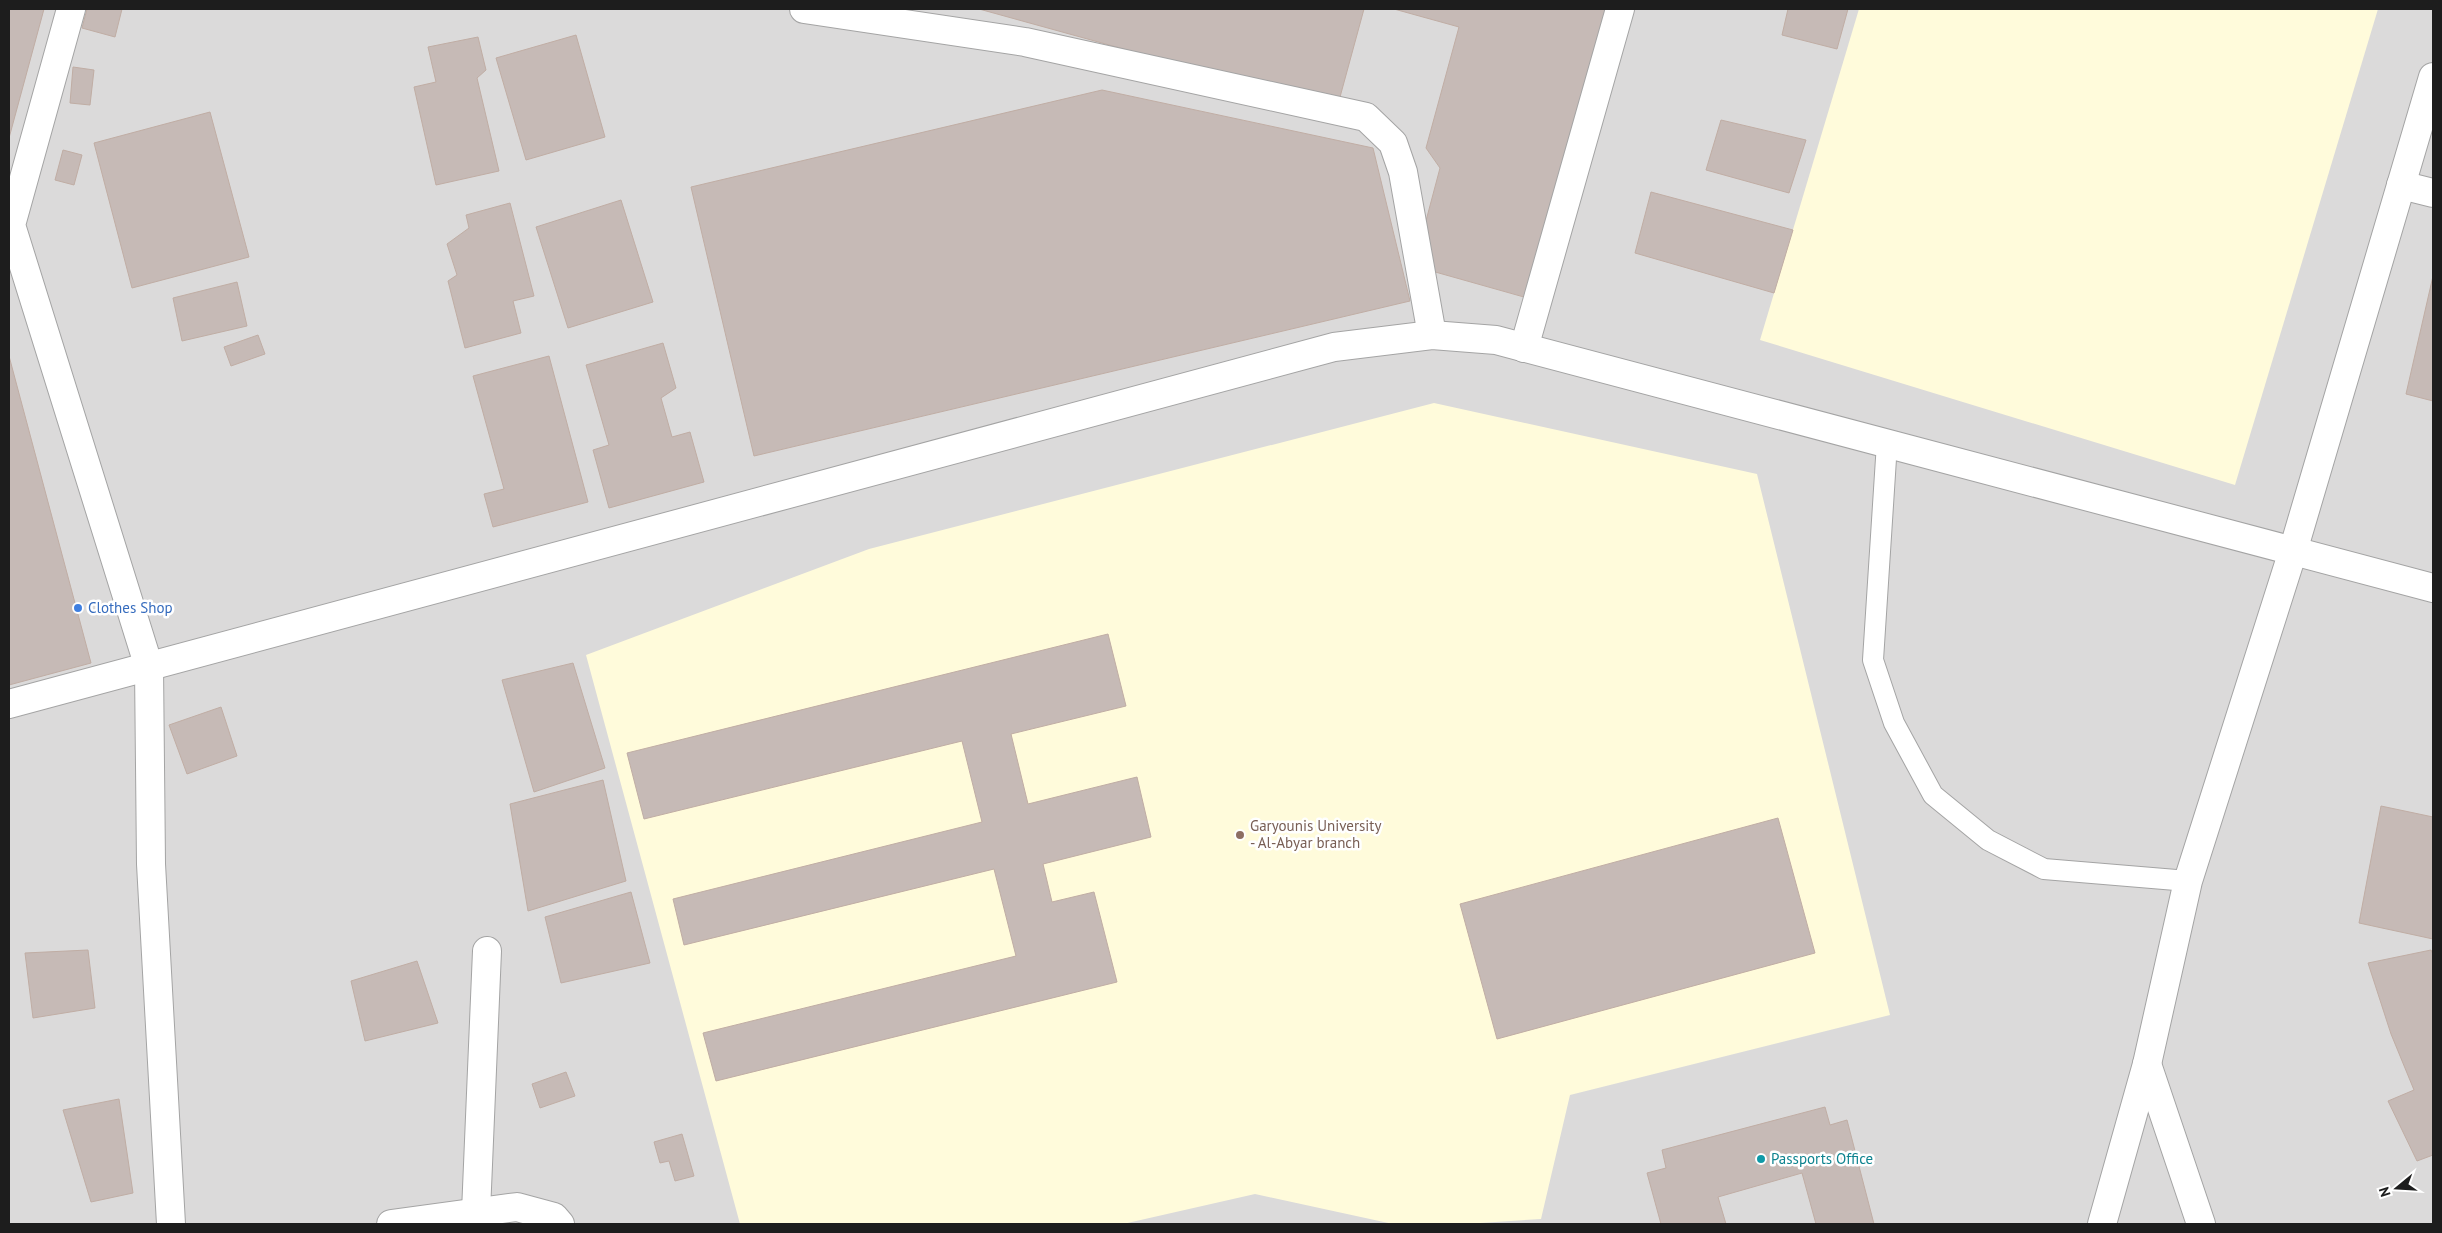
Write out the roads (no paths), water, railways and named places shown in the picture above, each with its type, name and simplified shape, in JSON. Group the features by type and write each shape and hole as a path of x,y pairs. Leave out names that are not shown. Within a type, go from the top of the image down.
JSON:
{"street":[{"path":"71,9 10,225 149,667 151,864 171,1224"},
{"path":"804,9 919,17 1366,117 1393,143 1403,172 1432,335"},
{"path":"1524,348 1620,9"},
{"path":"2102,1224 2147,1064 2188,881 2293,551 2433,77"},
{"path":"2401,185 2433,193"},
{"path":"9,704 1334,348 1432,335 1496,340 2433,588"},
{"path":"476,1212 487,951"},
{"path":"2147,1064 2201,1224"},
{"path":"391,1224 517,1207 554,1217 560,1224"}],"lane":[{"path":"1887,443 1874,660 1894,724 1933,795 1988,840 2044,869 2188,881"}],"place":[{"name":"Clothes Shop","path":"78,608"},
{"name":"Garyounis University - Al-Abyar branch","path":"1240,835"},
{"name":"Passports Office","path":"1761,1159"}]}
